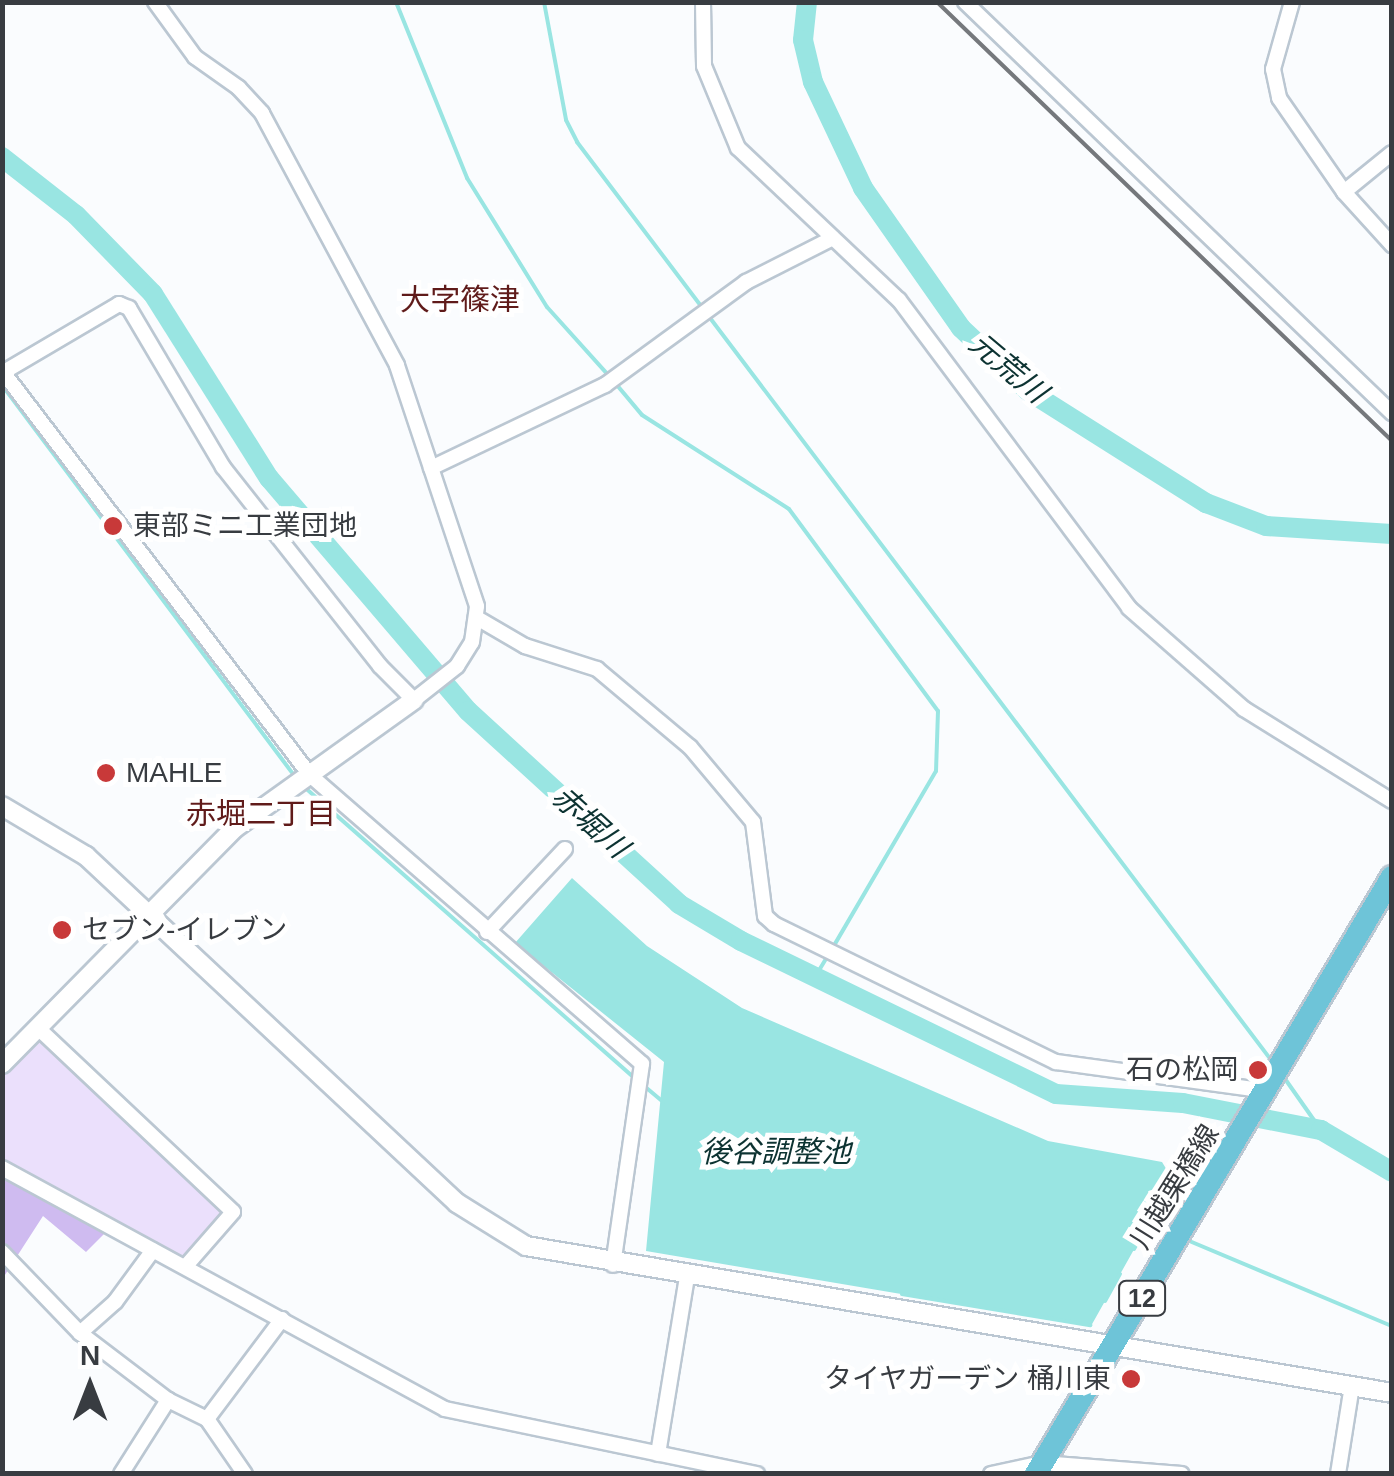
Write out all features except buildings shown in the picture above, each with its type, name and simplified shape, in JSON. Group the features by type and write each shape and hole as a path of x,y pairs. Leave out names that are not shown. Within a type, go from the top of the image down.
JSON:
{"main road":[{"name":"川越栗橋線","path":"1039,1468 1250,1123 1392,876"}],"street":[{"path":"2,1064 234,828 457,666 477,618 397,365 271,127 240,88 194,58 155,2"},
{"path":"703,2 704,66 738,148 899,300 1129,608 1244,709 1392,801"},
{"path":"969,6 990,2"},
{"path":"1292,2 1273,69 1278,98 1344,192 1392,245"},
{"path":"969,6 1392,413"},
{"path":"1344,192 1392,153"},
{"path":"431,468 605,385 746,282 833,238"},
{"path":"414,700 380,666 223,467 129,308 119,304 3,372 310,775 642,1064 613,1265"},
{"path":"477,618 525,646 596,668 690,747 753,822 765,916 774,924 1056,1062 1266,1095"},
{"path":"2,806 76,848 483,1224 541,1250 1392,1393"},
{"path":"487,932 565,849"},
{"path":"38,1028 233,1212 185,1267"},
{"path":"2,1168 445,1408 757,1474"},
{"path":"80,1334 115,1302 153,1250"},
{"path":"2,1252 80,1334 168,1400 208,1419 245,1474"},
{"path":"658,1454 687,1277"},
{"path":"208,1419 282,1320"},
{"path":"1338,1474 1352,1386"},
{"path":"121,1474 168,1400"},
{"path":"991,1474 1039,1468 1182,1474"}],"shaded area":[{"path":"38,1028 233,1212 185,1267 3,1168 3,1064"},
{"path":"3,1163 111,1227 86,1252 43,1216 3,1278"}],"water":[{"name":"後谷調整池","path":"572,878 647,946 742,1008 1048,1141 1162,1162 1173,1180 1091,1326 646,1251 664,1062 515,943"}],"waterway":[{"path":"396,2 467,178 547,307 610,377"},
{"path":"544,2 566,120 577,142 1271,1060"},
{"name":"元荒川","path":"807,2 803,40 813,82 863,188 961,328 1027,390 1206,503 1266,526 1392,534"},
{"name":"赤堀川","path":"2,157 76,215 153,294 269,478 468,711 679,904 741,941 1056,1094 1183,1103 1321,1130 1392,1172"},
{"path":"616,384 642,415 789,509 938,711 936,771 833,947"},
{"path":"2,385 296,778"},
{"path":"302,785 636,1079"},
{"path":"815,977 828,955"},
{"path":"1283,1076 1321,1130"},
{"path":"643,1085 663,1102"},
{"path":"1134,1249 1148,1224 1169,1233"},
{"path":"1187,1240 1392,1326"},
{"path":"1105,1301 1120,1274"},
{"path":"902,1294 1090,1325"}],"railway":[{"path":"937,2 1392,441"}],"place":[{"name":"東部ミニ工業団地","path":"113,526"},
{"name":"MAHLE","path":"106,773"},
{"name":"セブン-イレブン","path":"62,930"},
{"name":"石の松岡","path":"1258,1070"},
{"name":"タイヤガーデン 桶川東","path":"1131,1379"}],"district":[{"name":"大字篠津","path":"460,300"},
{"name":"赤堀二丁目","path":"261,814"}]}
